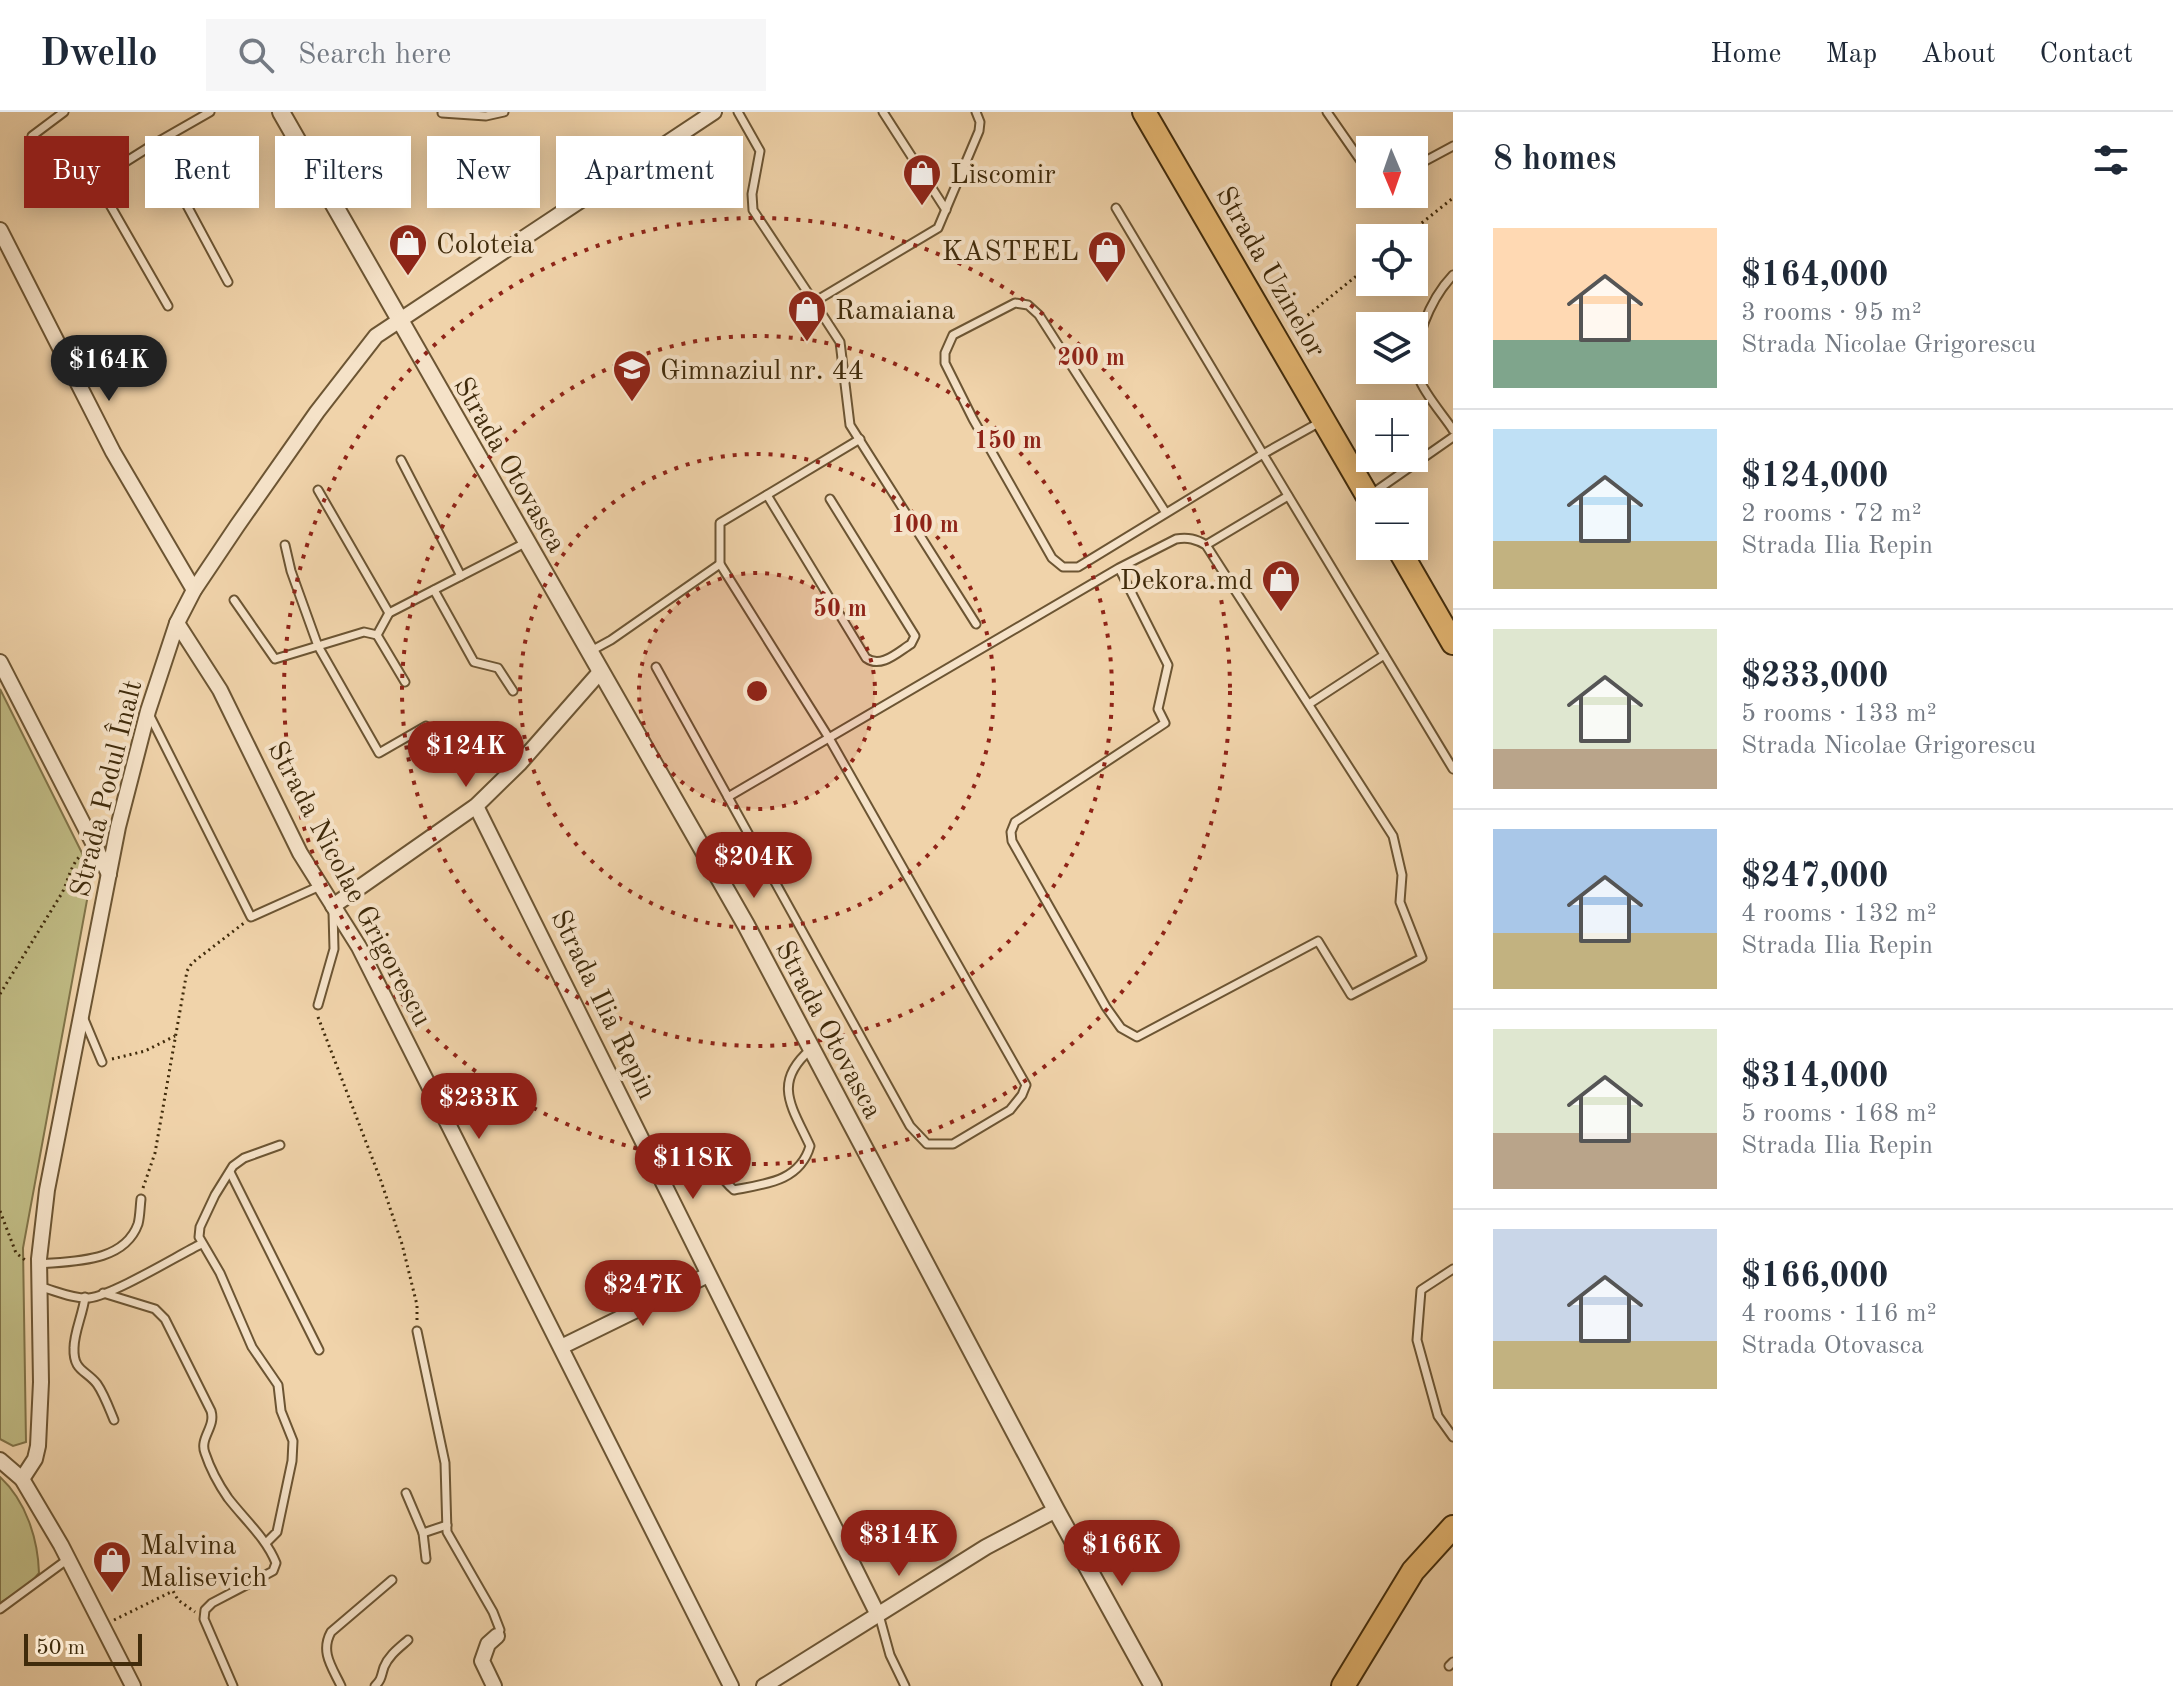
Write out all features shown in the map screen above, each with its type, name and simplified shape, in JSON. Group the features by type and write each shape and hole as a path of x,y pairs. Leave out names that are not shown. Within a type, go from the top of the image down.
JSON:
{"main road":[{"name":"Strada Uzinelor","path":"1144,112 1364,488"},
{"path":"1405,560 1453,643"},
{"path":"1343,1686 1413,1571 1453,1527"},
{"path":"1334,1686 1367,1645"}],"street":[{"name":"Strada Otovasca","path":"281,112 588,653 672,792 1153,1686"},
{"name":"Strada Podul Înalt","path":"22,1479 35,1459 38,1446 41,1382 39,1264 47,1190 109,874 148,711 177,623 194,590 317,412 376,336 714,112"},
{"path":"0,230 113,452 194,590"},
{"name":"Strada Nicolae Grigorescu","path":"177,623 220,690 300,853 366,960 731,1686"},
{"path":"0,662 109,874"},
{"path":"333,906 476,806 520,763 600,672"},
{"name":"Strada Ilia Repin","path":"476,806 877,1613"},
{"path":"561,1347 708,1275"},
{"path":"0,1460 22,1479 68,1559 133,1686"},
{"path":"764,1686 986,1547 1056,1510"},
{"path":"494,1686 482,1661 488,1644 497,1636"}],"lane":[{"path":"32,136 64,112"},
{"path":"168,136 210,112"},
{"path":"442,113 486,116 504,112"},
{"path":"738,112 760,151 752,194 753,210 840,342 850,425 976,624"},
{"path":"883,112 946,210"},
{"path":"814,302 938,228 979,131 976,112"},
{"path":"1327,112 1356,154"},
{"path":"1428,159 1453,146"},
{"path":"145,150 100,178 98,184 168,306"},
{"path":"188,208 228,282"},
{"path":"1116,208 1453,769"},
{"path":"1453,275 1441,288 1427,315 1418,348 1419,378 1453,430"},
{"path":"1166,513 1039,315 1028,305 1015,303 953,335 948,342 945,363 1052,558 1063,567 1078,567 1324,420"},
{"path":"1385,488 1453,437"},
{"path":"656,667 910,1126 927,1144 953,1144 1010,1110 1026,1085 829,738 720,564 720,523 860,439"},
{"path":"401,460 461,576"},
{"path":"318,490 389,613"},
{"path":"767,495 866,658 879,663 911,644 915,636 830,499"},
{"path":"1206,545 1288,496"},
{"path":"728,797 1119,568 1176,539 1187,537 1206,545 1393,836 1402,875 1400,902 1422,958 1351,995 1318,941 1137,1037 1121,1028 1012,841 1011,832 1015,822 1165,723 1158,709 1168,665 1119,568"},
{"path":"377,635 389,613 525,543"},
{"path":"285,545 318,646 379,753 426,726"},
{"path":"588,653 720,564"},
{"path":"434,590 474,662 498,668 513,691"},
{"path":"234,600 275,659 364,632 377,635 405,682"},
{"path":"1309,704 1384,655"},
{"path":"148,711 251,917 320,886"},
{"path":"318,1005 334,949 333,906"},
{"path":"82,1013 102,1062"},
{"path":"695,1142 721,1180 734,1190 772,1183 790,1175 806,1161 810,1146 787,1097 793,1065 811,1048"},
{"path":"266,1543 277,1532 292,1461 293,1441 281,1411 278,1385 252,1347 220,1273 199,1240 200,1227 230,1172 244,1158 280,1145"},
{"path":"230,1172 319,1350"},
{"path":"39,1264 85,1260 119,1248 137,1225 141,1199"},
{"path":"39,1286 85,1297 103,1293 201,1244"},
{"path":"1453,1269 1421,1290 1417,1333 1438,1416 1453,1437"},
{"path":"103,1293 155,1309 165,1319 211,1411 211,1426 203,1444 205,1453 226,1495 266,1543 276,1563 273,1571 212,1603 205,1610 204,1619 233,1685"},
{"path":"85,1297 74,1356 84,1375 96,1382 114,1420"},
{"path":"417,1331 445,1463 447,1532 493,1612 500,1630 497,1636"},
{"path":"406,1493 423,1533 426,1559"},
{"path":"423,1533 447,1525"},
{"path":"0,1609 68,1559"},
{"path":"341,1686 325,1652 326,1641 331,1632 392,1580"},
{"path":"877,1613 882,1621 890,1655 905,1686"},
{"path":"375,1686 382,1679 384,1667 392,1654 408,1640"}],"path":[{"path":"1420,224 1453,198"},
{"path":"1303,319 1356,276"},
{"path":"0,994 62,893 69,880 71,865 95,847"},
{"path":"141,1199 155,1153 187,971 192,963 251,917"},
{"path":"318,1005 318,1020 402,1244 417,1305 417,1331"},
{"path":"102,1062 145,1051 175,1036"},
{"path":"0,1211 16,1253 25,1261 39,1264"},
{"path":"102,1626 173,1591 178,1600 204,1619"}],"shaded area":[{"path":"0,689 92,873 23,1248 26,1442 13,1446 0,1439"},
{"path":"0,1477 17,1497 29,1521 39,1573 28,1586 0,1603"}],"place":[{"name":"Liscomir","path":"922,207"},
{"name":"Coloteia","path":"408,277"},
{"name":"KASTEEL","path":"1107,284"},
{"name":"Ramaiana","path":"807,343"},
{"name":"Gimnaziul nr. 44","path":"632,403"},
{"name":"Dekora.md","path":"1281,613"},
{"name":"Malvina Malisevich","path":"112,1594"}]}
